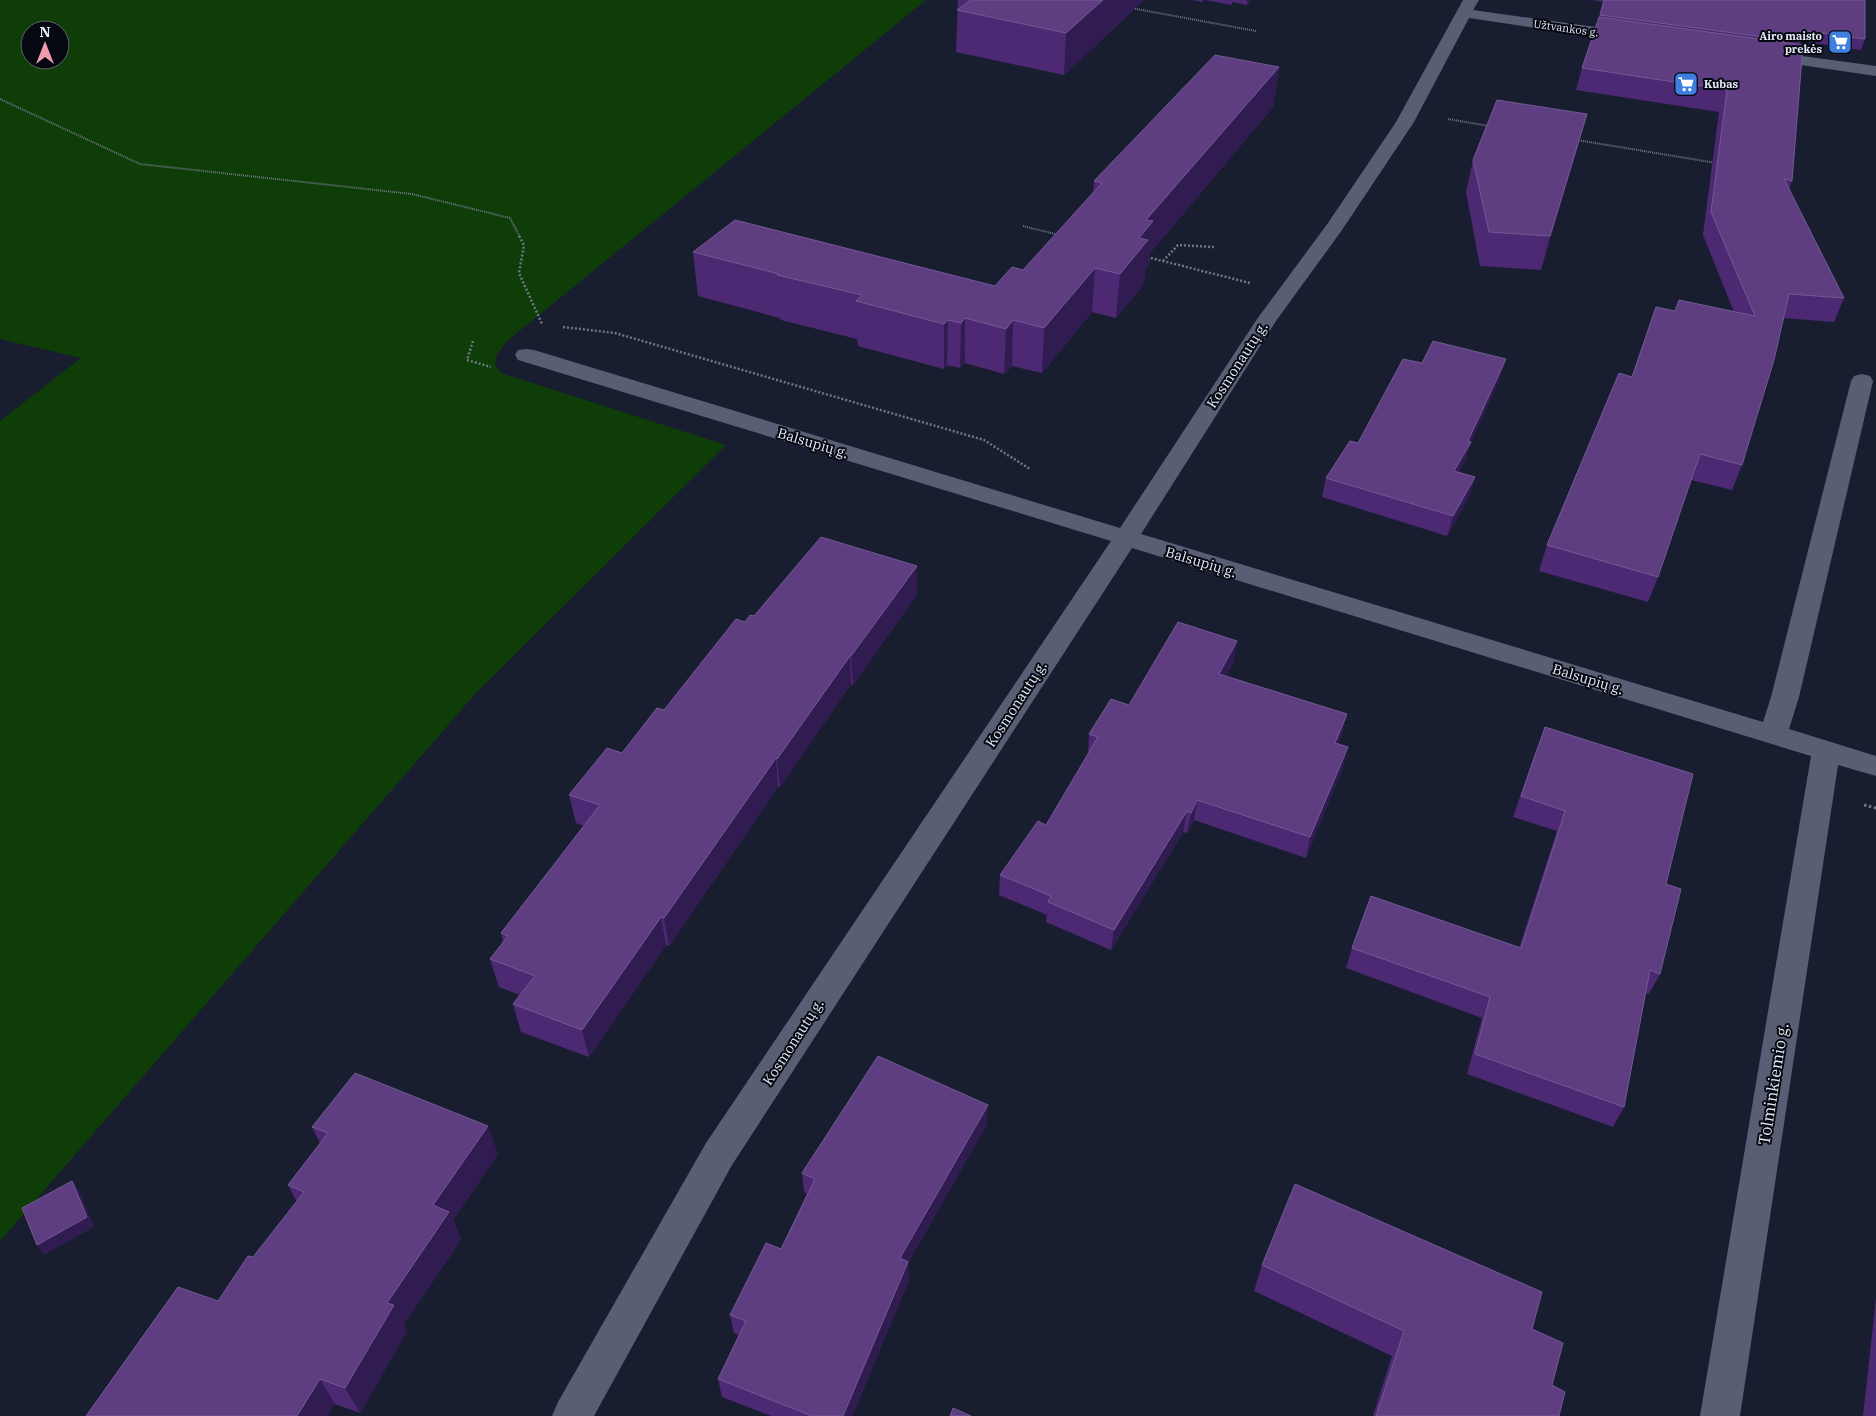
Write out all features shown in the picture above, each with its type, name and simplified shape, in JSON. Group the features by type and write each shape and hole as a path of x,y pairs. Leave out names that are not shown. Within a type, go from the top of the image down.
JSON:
{"street":[{"name":"Užtvankos g.","path":"1467,6 1648,40"},
{"name":"Kosmonautų g.","path":"572,1416 719,1154 1125,539 1267,319 1335,226 1411,112 1467,6"},
{"path":"1752,54 1876,71"},
{"name":"Balsupių g.","path":"526,355 1125,539 1876,766"},
{"path":"1773,735 1785,697 1862,382"},
{"name":"Tolminkiemio g.","path":"1720,1416 1826,751"}],"path":[{"path":"1124,7 1256,31"},
{"path":"0,100 140,164 412,194 510,218 524,245 519,273 543,324"},
{"path":"1411,112 1495,127"},
{"path":"1572,139 1716,163"},
{"path":"1023,226 1060,235"},
{"path":"1163,261 1178,245 1214,247"},
{"path":"1145,256 1287,292"}],"green space":[{"path":"0,0 926,0 506,342 497,354 495,364 501,373 726,445 476,693 0,1241 0,421 81,358 0,339"}],"building":[{"path":"971,0 1103,0 1066,33 957,10"},
{"path":"1604,0 1865,0 1865,39 1801,30 1800,42 1600,15"},
{"path":"1599,17 1803,45 1792,181 1784,179 1844,298 1789,294 1774,360 1742,465 1700,454 1658,577 1547,545 1619,373 1632,377 1656,307 1675,311 1679,300 1755,316 1711,212 1727,90 1582,68"},
{"path":"1215,55 1279,67 1146,220 1153,221 1139,238 1148,240 1120,274 1095,268 1044,328 1013,320 1006,329 965,318 961,323 948,320 944,324 856,301 862,295 777,275 779,274 693,252 735,220 995,286 1012,267 1023,270 1102,183 1094,181"},
{"path":"1497,100 1587,114 1550,236 1489,232 1473,160"},
{"path":"1433,341 1506,359 1468,441 1471,442 1454,471 1475,477 1453,516 1326,478 1350,441 1358,443 1403,359 1422,363"},
{"path":"821,537 917,566 776,758 664,918 661,917 582,1030 513,1004 535,976 490,959 508,936 501,933 600,805 569,795 607,748 622,753 657,708 664,710 736,619 745,622 750,615 754,616"},
{"path":"1178,622 1237,641 1219,674 1347,714 1335,743 1348,747 1310,837 1197,800 1191,813 1187,811 1114,930 1048,902 1051,896 1000,875 1038,821 1046,825 1098,737 1089,734 1111,699 1129,705"},
{"path":"1545,727 1693,774 1666,884 1681,889 1660,974 1650,970 1624,1107 1475,1054 1490,997 1352,948 1371,896 1521,948 1565,811 1521,796"},
{"path":"878,1056 988,1105 900,1258 908,1262 843,1416 812,1416 718,1379 746,1321 730,1315 766,1243 781,1249 815,1179 802,1173"},
{"path":"355,1073 488,1126 433,1205 449,1212 387,1303 394,1305 345,1388 320,1379 297,1416 86,1416 178,1287 218,1301 248,1256 253,1257 304,1192 288,1185 328,1133 312,1127"},
{"path":"72,1181 87,1217 37,1245 22,1208"},
{"path":"1295,1184 1542,1292 1532,1329 1563,1343 1552,1385 1565,1392 1559,1416 1376,1416 1404,1331 1262,1265"},
{"path":"953,1408 971,1416 950,1416"}],"place":[{"name":"Airo maisto prekės","path":"1840,42"},
{"name":"Kubas","path":"1686,84"}]}
